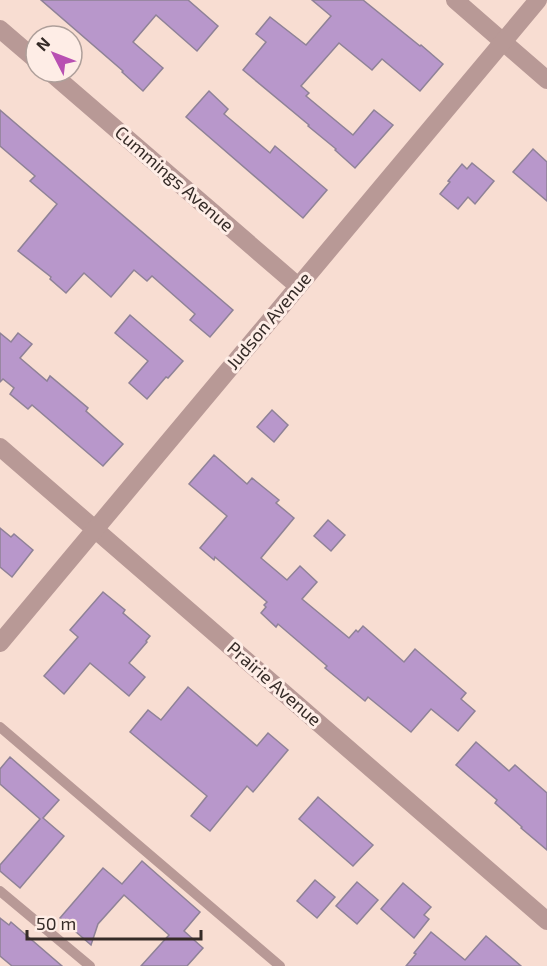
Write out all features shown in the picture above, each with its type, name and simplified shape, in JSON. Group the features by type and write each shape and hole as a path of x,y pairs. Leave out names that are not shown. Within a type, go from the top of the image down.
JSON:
{"street":[{"path":"455,0 547,80"},
{"name":"Judson Avenue","path":"0,643 538,0"},
{"path":"0,29 24,50"},
{"name":"Cummings Avenue","path":"64,84 298,286"},
{"name":"Prairie Avenue","path":"0,447 547,921"}],"lane":[{"path":"0,727 280,966"},
{"path":"0,891 90,966"}],"building":[{"path":"41,0 188,0 218,26 197,51 156,15 133,42 163,68 143,91 84,37 84,24 69,24"},
{"path":"312,0 363,0 443,64 420,91 382,59 372,70 339,43 301,86 309,93 306,96 353,135 374,110 393,125 355,168 309,125 243,70 266,42 256,34 270,17 306,45 331,16"},
{"path":"209,91 228,109 224,114 270,153 275,146 327,190 303,218 186,117"},
{"path":"0,110 233,310 210,337 190,320 195,314 152,276 147,281 134,270 111,297 84,273 66,293 50,279 51,277 18,251 57,204 30,181 35,176 0,146"},
{"path":"533,149 547,162 547,201 513,172"},
{"path":"472,163 494,181 475,204 468,197 458,209 440,194 462,164 467,169"},
{"path":"130,315 183,361 147,399 129,383 148,361 115,333"},
{"path":"0,333 11,342 18,333 32,344 20,358 47,381 50,376 88,408 86,411 123,444 103,466 32,405 28,409 10,394 14,388 3,379 0,382"},
{"path":"272,410 288,425 274,442 257,427"},
{"path":"214,455 247,484 252,478 279,500 276,503 294,518 261,558 287,580 300,566 317,582 302,599 349,638 363,626 404,662 415,649 466,693 461,699 475,711 458,731 431,709 411,732 368,697 365,701 278,624 276,627 261,613 267,602 215,557 214,560 200,548 227,516 189,484"},
{"path":"328,520 345,535 331,551 314,536"},
{"path":"0,528 11,537 14,534 33,550 12,577 0,567"},
{"path":"103,592 125,610 123,613 150,636 129,663 145,677 129,696 90,663 64,694 44,676 78,637 70,630"},
{"path":"188,687 257,746 268,733 288,750 253,792 247,786 210,831 191,816 207,796 130,732 148,710 161,720"},
{"path":"476,742 509,771 515,765 547,793 547,850 495,803 497,800 456,765"},
{"path":"10,757 59,800 43,818 64,836 20,888 0,871 0,865 40,819 0,784 0,769"},
{"path":"318,797 373,845 353,866 299,819"},
{"path":"142,861 200,912 184,931 203,948 187,966 141,966 169,935 124,895 98,924 91,945 60,918 103,868 122,884"},
{"path":"315,880 335,897 317,918 297,901"},
{"path":"357,882 378,900 357,924 336,906"},
{"path":"403,883 431,907 424,915 429,919 414,938 381,909"},
{"path":"0,918 9,925 11,922 62,966 12,966 0,956"},
{"path":"431,932 465,960 486,936 521,966 406,966"}]}
